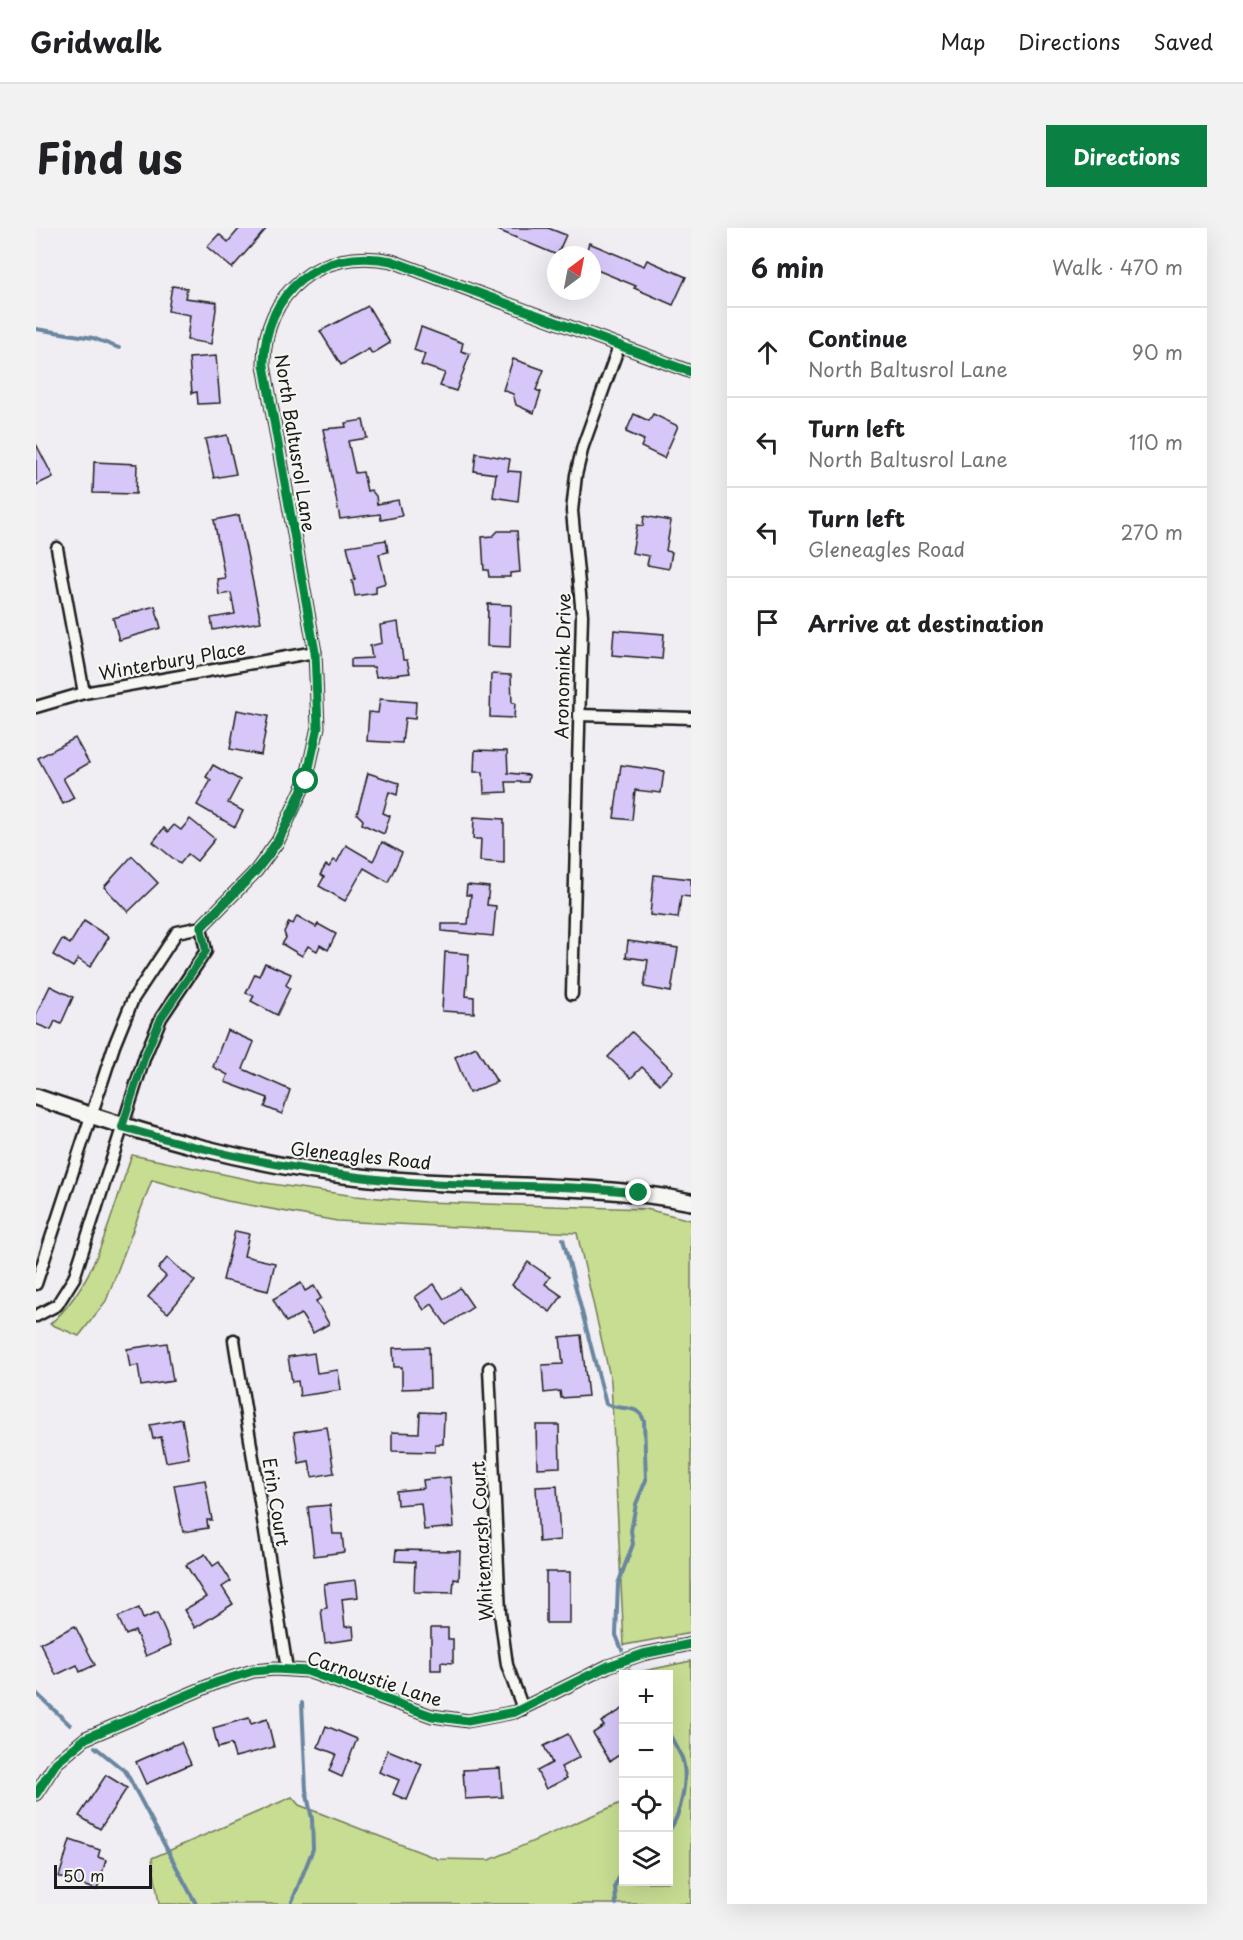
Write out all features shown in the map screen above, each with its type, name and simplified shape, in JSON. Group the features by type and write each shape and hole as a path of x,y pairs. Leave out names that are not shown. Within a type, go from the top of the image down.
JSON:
{"street":[{"name":"North Baltusrol Lane","path":"201,927 263,863 294,813 309,770 318,727 315,652 264,365 270,324 277,308 294,286 309,274 335,262 377,258 392,261 691,372"},
{"name":"Aronomink Drive","path":"572,994 582,615 572,511 576,475 583,446 619,346"},
{"path":"57,548 84,693"},
{"name":"Winterbury Place","path":"36,707 84,693 315,652"},
{"path":"579,715 691,718"},
{"path":"36,1284 114,1046 133,999 177,932 201,927 206,951 161,1018 145,1056 74,1278 57,1305 36,1316"},
{"name":"Gleneagles Road","path":"36,1097 122,1127 217,1153 334,1174 426,1183 614,1190 691,1202"},
{"name":"Erin Court","path":"234,1340 287,1669"},
{"name":"Whitemarsh Court","path":"489,1368 500,1613 507,1665 523,1709"},
{"name":"Carnoustie Lane","path":"36,1794 56,1763 86,1738 240,1674 287,1669 308,1671 330,1677 404,1707 453,1720 492,1718 523,1709 608,1666 643,1654 691,1644"}],"green space":[{"path":"132,1155 265,1183 355,1196 425,1202 646,1209 691,1220 691,1633 624,1645 611,1381 577,1233 337,1221 227,1201 152,1180 106,1301 79,1336 50,1324 80,1288 92,1267"},
{"path":"691,1661 691,1904 159,1904 152,1858 292,1797 299,1805 438,1859 490,1860 619,1804 619,1886 673,1886 673,1670 649,1670"}],"building":[{"path":"240,228 267,228 232,268 207,247 219,234 228,242"},
{"path":"493,228 548,228 566,235 561,246 547,246 547,251"},
{"path":"601,248 644,266 647,260 686,277 673,305 634,288 636,286 601,272"},
{"path":"172,286 187,288 185,298 217,302 211,344 187,340 190,315 168,311"},
{"path":"368,306 390,343 372,354 369,349 341,365 320,331"},
{"path":"421,327 463,343 461,351 470,354 456,391 440,386 445,373 421,365 425,354 414,350"},
{"path":"216,356 220,403 198,404 197,392 192,393 189,358"},
{"path":"513,359 544,370 536,390 541,392 534,413 516,405 513,394 503,390"},
{"path":"634,414 649,421 653,414 678,426 664,458 641,447 644,440 626,432"},
{"path":"363,420 367,438 348,441 355,473 363,472 367,491 371,490 376,496 377,504 398,500 402,516 381,520 380,514 340,519 323,429 346,427 345,423"},
{"path":"227,435 236,474 214,478 205,439"},
{"path":"36,444 53,477 36,485"},
{"path":"476,453 510,459 508,471 521,472 518,501 493,497 496,474 474,471"},
{"path":"94,462 137,464 136,494 93,493"},
{"path":"239,515 261,622 213,630 211,618 235,614 231,593 219,595 217,579 225,578 214,520"},
{"path":"644,516 671,521 666,551 672,552 669,569 647,565 649,556 632,553 637,525 643,526"},
{"path":"498,531 517,531 520,572 510,573 510,577 489,577 488,570 484,570 482,537 493,536"},
{"path":"386,540 388,552 379,554 386,583 376,586 376,593 355,596 352,580 355,579 347,546"},
{"path":"488,604 511,605 510,647 487,646"},
{"path":"155,606 161,628 119,640 113,618"},
{"path":"398,622 403,660 407,660 410,673 376,677 374,667 351,667 351,659 372,658 370,646 382,643 380,625"},
{"path":"614,630 664,634 662,659 612,655"},
{"path":"491,674 511,675 512,703 515,703 514,718 490,717"},
{"path":"380,699 416,702 415,719 405,718 402,743 367,741 369,712 378,713"},
{"path":"237,710 268,716 261,755 230,749"},
{"path":"75,738 89,763 63,778 74,798 63,804 38,758"},
{"path":"475,750 507,751 508,773 529,775 528,782 506,782 507,792 484,793 483,772 474,772"},
{"path":"213,765 240,780 228,803 243,811 235,827 197,805 211,780 206,777"},
{"path":"621,765 664,771 661,793 635,790 632,820 614,818"},
{"path":"368,773 399,783 397,795 389,792 383,813 390,816 384,834 362,824 363,820 357,814"},
{"path":"474,817 504,819 504,863 480,861 481,839 473,839"},
{"path":"190,819 215,839 197,861 188,854 180,864 153,842 164,828 168,832 174,825 181,830"},
{"path":"382,842 402,853 388,882 364,868 345,901 319,886 324,877 320,875 326,865 329,867 334,860 337,862 346,845 373,861"},
{"path":"132,856 158,883 128,912 104,887"},
{"path":"654,875 691,879 691,897 681,896 678,918 650,915"},
{"path":"467,885 489,887 487,905 496,906 493,936 442,931 442,924 468,924 471,895 466,895"},
{"path":"297,916 316,927 318,924 336,934 328,950 320,945 317,951 308,946 302,956 282,944 286,938 284,932 289,922 293,924"},
{"path":"84,921 109,937 90,967 78,959 73,967 53,955 62,939 70,944"},
{"path":"628,941 678,948 671,992 644,987 648,960 626,957"},
{"path":"445,952 469,954 466,996 474,997 474,1013 442,1011"},
{"path":"265,963 291,974 286,985 290,988 277,1015 251,1001 254,996 246,993 255,974 259,976"},
{"path":"50,986 73,997 61,1024 55,1021 51,1030 36,1024 36,1015"},
{"path":"227,1030 254,1042 243,1069 290,1090 282,1114 265,1107 268,1098 225,1082 228,1075 213,1067"},
{"path":"632,1032 673,1071 660,1084 642,1067 631,1078 608,1057"},
{"path":"476,1047 497,1082 469,1093 455,1057"},
{"path":"235,1231 249,1234 244,1256 275,1263 268,1291 223,1280"},
{"path":"167,1258 195,1281 168,1313 148,1297 166,1276 158,1269"},
{"path":"528,1262 550,1277 545,1284 562,1296 550,1312 512,1285"},
{"path":"301,1283 305,1291 314,1286 321,1298 316,1301 329,1324 313,1333 301,1314 286,1322 273,1299"},
{"path":"434,1284 444,1299 460,1288 473,1307 446,1325 432,1304 424,1310 415,1297"},
{"path":"581,1335 588,1396 561,1398 560,1391 544,1393 542,1365 563,1364 560,1337"},
{"path":"167,1343 173,1381 141,1386 138,1365 130,1367 127,1349"},
{"path":"429,1347 430,1388 402,1389 402,1367 394,1367 393,1348"},
{"path":"314,1353 317,1373 338,1370 341,1390 300,1396 298,1381 292,1382 288,1357"},
{"path":"420,1412 444,1413 443,1444 435,1444 435,1452 392,1451 392,1432 419,1433"},
{"path":"182,1419 189,1458 166,1462 161,1437 153,1439 150,1425"},
{"path":"536,1425 559,1425 560,1467 537,1468"},
{"path":"327,1427 334,1473 312,1477 309,1461 299,1463 294,1432"},
{"path":"450,1477 454,1527 424,1530 421,1503 397,1505 396,1491 424,1488 423,1480"},
{"path":"205,1480 212,1520 207,1520 208,1528 183,1532 174,1485"},
{"path":"557,1486 560,1540 539,1542 536,1487"},
{"path":"330,1505 333,1534 342,1534 344,1552 314,1556 308,1507"},
{"path":"396,1550 460,1551 459,1580 454,1579 453,1593 414,1592 415,1562 395,1561"},
{"path":"205,1554 213,1566 219,1562 231,1581 222,1587 233,1604 195,1628 184,1610 206,1597 186,1565"},
{"path":"546,1572 570,1572 570,1623 546,1623"},
{"path":"356,1580 358,1597 342,1599 345,1627 353,1626 354,1639 325,1643 321,1609 327,1608 324,1584"},
{"path":"139,1608 143,1619 157,1613 171,1645 146,1656 135,1631 126,1635 118,1617"},
{"path":"75,1626 95,1665 80,1672 77,1665 56,1675 40,1643"},
{"path":"431,1628 448,1628 448,1639 453,1639 453,1663 441,1662 441,1670 431,1670"},
{"path":"619,1711 619,1755 610,1761 593,1733 604,1726 601,1722"},
{"path":"249,1718 251,1724 267,1719 274,1747 235,1757 231,1744 218,1748 213,1728"},
{"path":"326,1726 357,1739 342,1777 329,1771 336,1754 318,1747"},
{"path":"568,1734 580,1757 561,1767 567,1778 546,1789 537,1771 552,1763 544,1746"},
{"path":"181,1742 191,1764 146,1784 136,1762"},
{"path":"388,1750 422,1764 407,1800 393,1794 399,1780 379,1772"},
{"path":"500,1768 502,1797 465,1799 463,1770"},
{"path":"106,1775 127,1788 100,1829 79,1816"},
{"path":"70,1840 100,1850 98,1857 106,1860 97,1890 59,1877"}],"waterway":[{"path":"36,329 93,338 119,348"},
{"path":"563,1239 606,1404 638,1412 644,1421 646,1480 636,1504 631,1531 633,1544 618,1584 616,1635 622,1650"},
{"path":"36,1693 70,1725"},
{"path":"291,1904 313,1849 312,1819 306,1790 302,1703"},
{"path":"673,1741 682,1758 685,1776 683,1796 673,1825"},
{"path":"95,1747 126,1772 196,1904"},
{"path":"616,1904 615,1886 619,1878"}],"cycle path":[{"path":"201,927 256,871 278,841 306,781 318,727 315,652 264,365 266,339 274,316 285,296 301,280 320,268 342,261 366,258 392,261 691,372"},
{"path":"36,1794 56,1763 86,1738 218,1682 253,1671 275,1669 307,1671 432,1716 468,1721 515,1712 608,1666 643,1654 691,1644"}],"route":[{"path":"306,781 294,813 268,856 201,927 206,951 161,1018 145,1056 122,1127 239,1158 334,1174 426,1183 568,1187 639,1193"}]}
